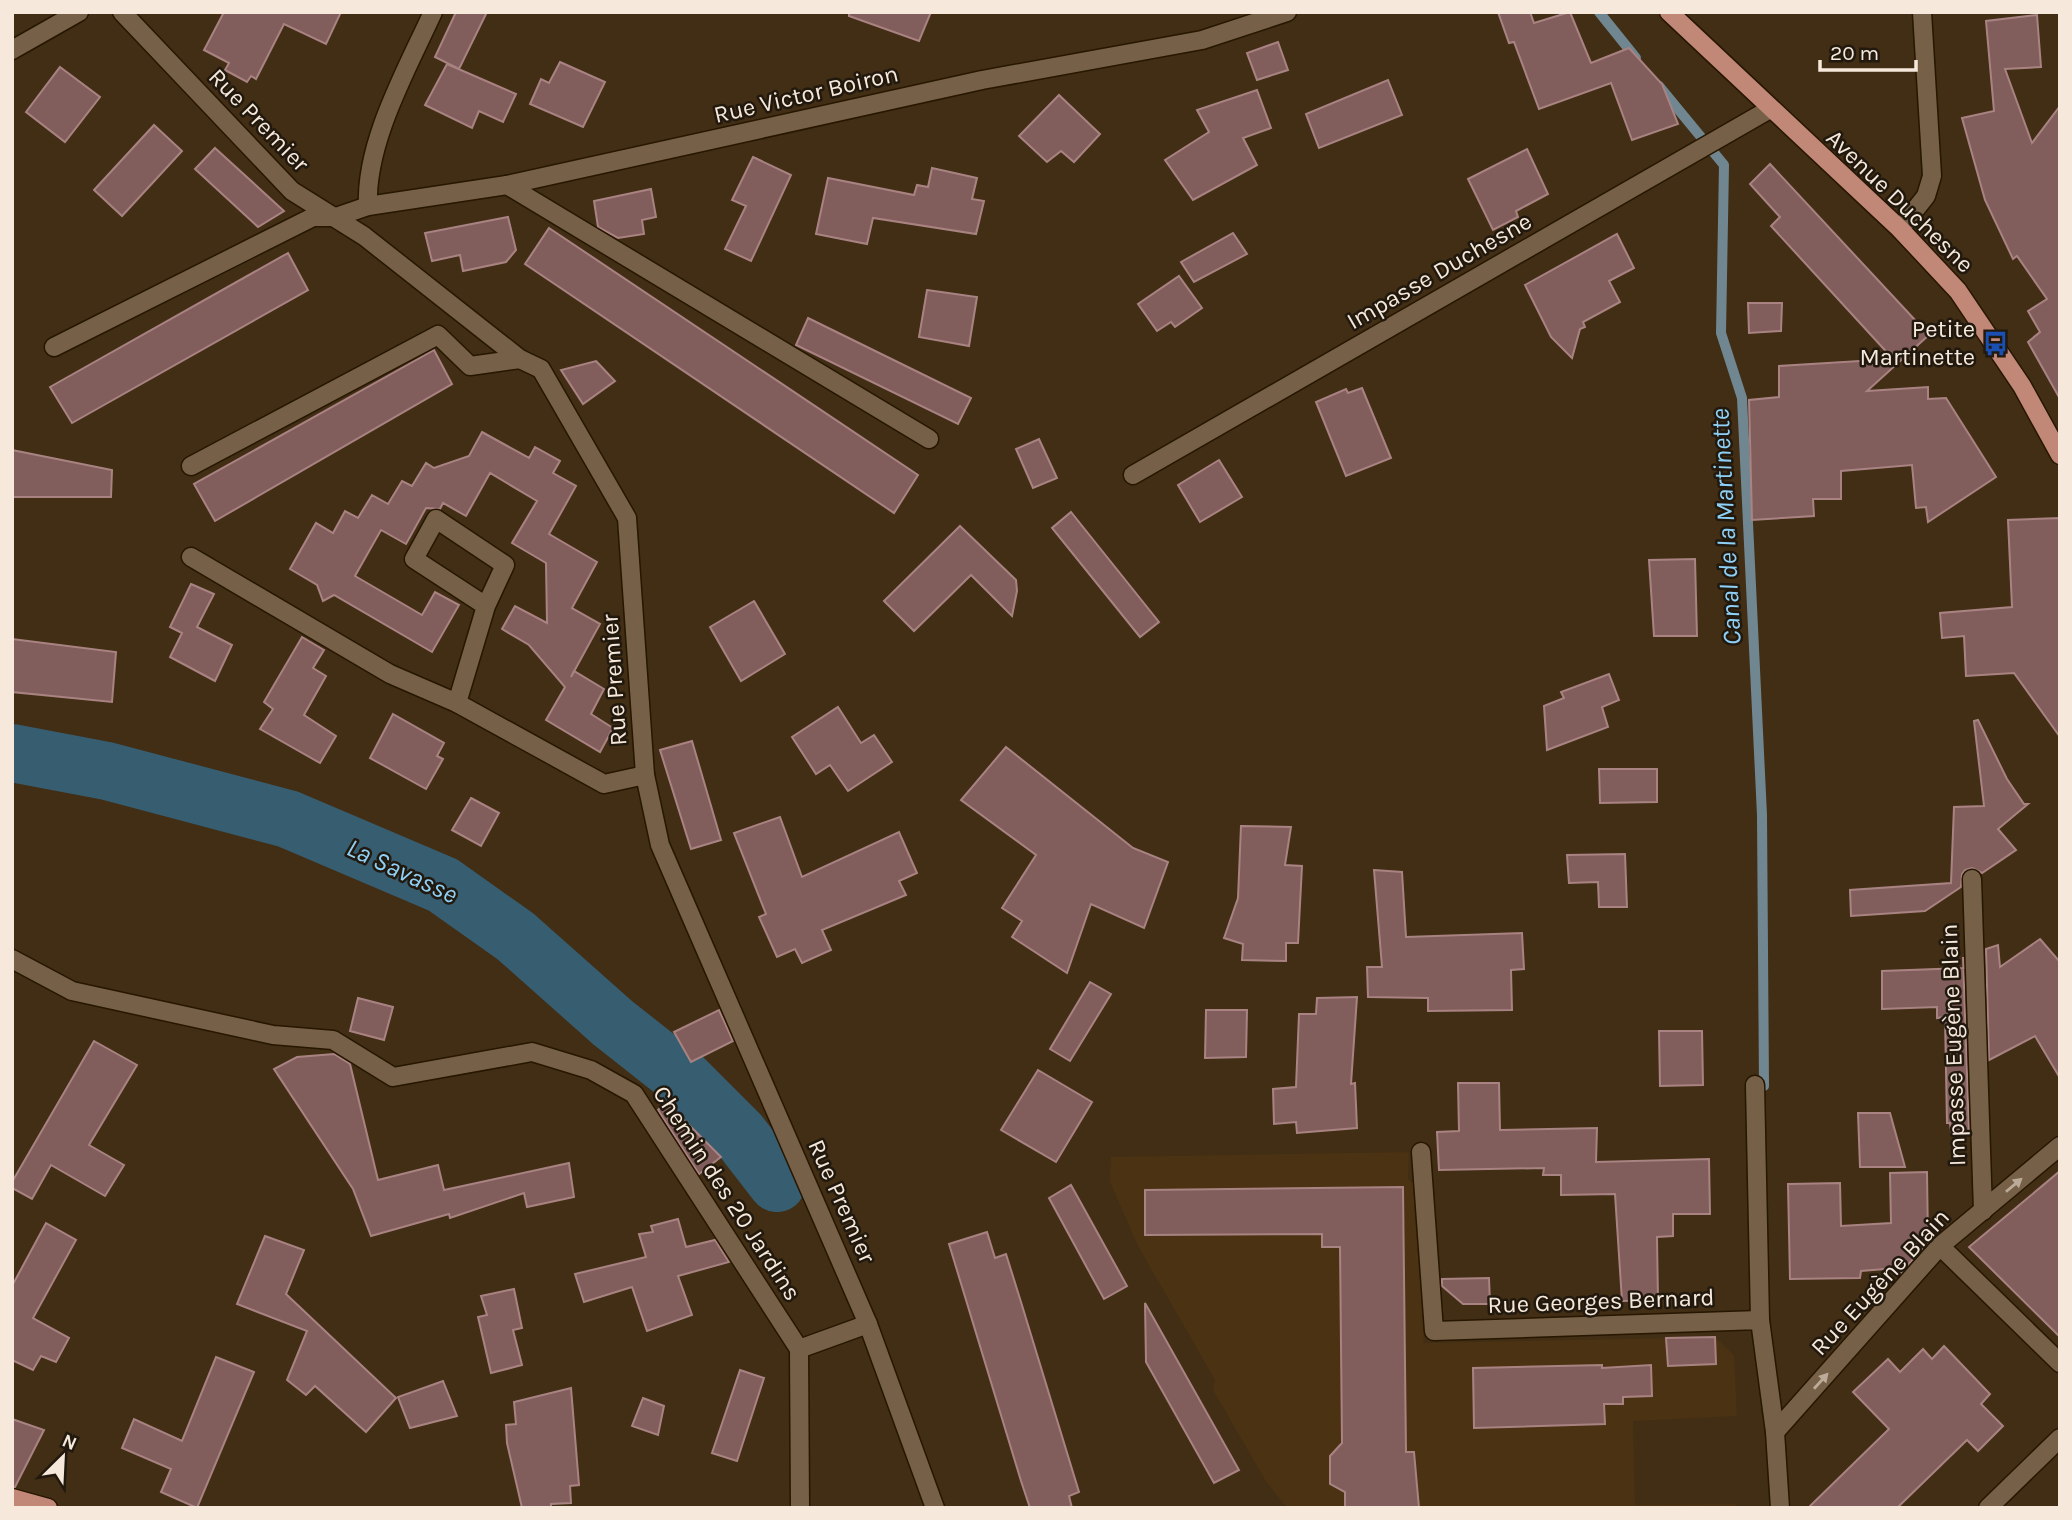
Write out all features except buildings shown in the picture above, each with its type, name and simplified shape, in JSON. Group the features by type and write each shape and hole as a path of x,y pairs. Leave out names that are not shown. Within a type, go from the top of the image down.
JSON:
{"main road":[{"name":"Avenue Duchesne","path":"1669,12 1900,229 1958,291 1995,343 2060,454"},
{"path":"12,1498 48,1508"}],"street":[{"path":"12,50 79,12"},
{"name":"Rue Premier","path":"122,12 292,191 365,236 520,359 541,369 627,517 646,775 660,845 868,1324 935,1508"},
{"path":"368,206 367,181 396,93 433,12"},
{"name":"Rue Victor Boiron","path":"54,347 313,218 336,218 368,206 507,185 982,79 1202,40 1287,12"},
{"path":"1900,229 1926,196 1932,176 1922,12"},
{"name":"Impasse Duchesne","path":"1133,475 1770,109"},
{"path":"507,185 929,439"},
{"path":"191,466 438,335 470,366 520,359"},
{"path":"457,703 486,606 505,565 436,519 414,559 486,606"},
{"path":"191,557 390,674 457,703 604,784 646,775"},
{"name":"Impasse Eugène Blain","path":"1972,878 1983,1211"},
{"name":"Chemin des 20 Jardins","path":"12,959 72,991 272,1035 333,1040 393,1077 532,1052 592,1070 635,1094 799,1349"},
{"path":"1755,1085 1760,1320 1775,1432 1780,1508"},
{"name":"Rue Eugène Blain","path":"1775,1432 1940,1246 2060,1146"},
{"name":"Rue Georges Bernard","path":"1421,1152 1434,1331 1760,1320"},
{"path":"1940,1246 2060,1363"},
{"path":"800,1508 799,1349 868,1324"},
{"path":"1988,1508 2060,1438"}],"shaded area":[{"path":"1409,1152 1408,1179 1416,1186 1424,1343 1715,1337 1734,1355 1737,1416 1633,1421 1635,1505 1735,1504 1737,1508 1287,1508 1265,1480 1213,1390 1215,1380 1138,1246 1110,1182 1111,1157"}],"waterway":[{"name":"Canal de la Martinette","path":"1599,12 1636,58"},
{"name":"Canal de la Martinette","path":"1659,86 1724,165 1721,333 1742,398 1762,815 1764,1086"},
{"name":"La Savasse","path":"12,753 107,771 288,819 443,885 515,936 613,1023 684,1079 739,1134 777,1183"}],"place":[{"name":"Petite Martinette","path":"1995,343"}]}
